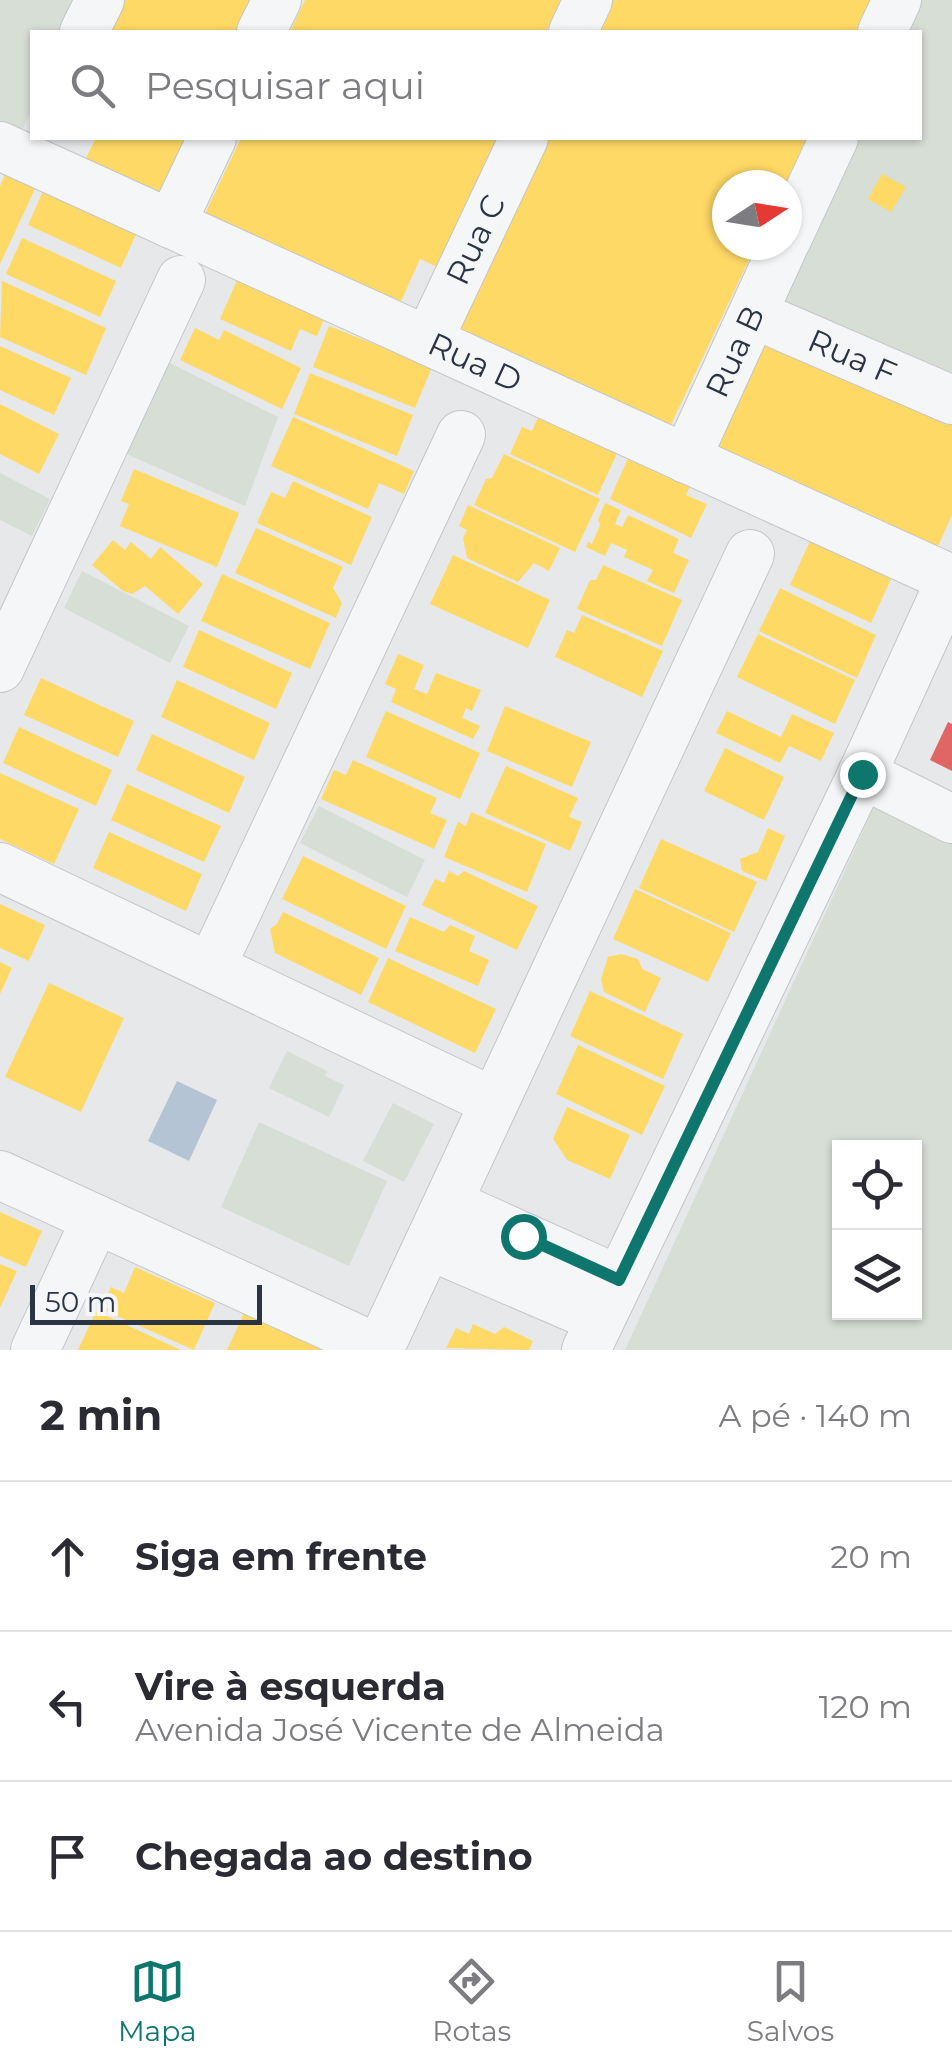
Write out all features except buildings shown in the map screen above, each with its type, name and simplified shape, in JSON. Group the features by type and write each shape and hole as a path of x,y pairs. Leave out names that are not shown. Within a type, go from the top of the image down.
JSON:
{"street":[{"path":"85,30 100,0"},
{"path":"263,30 277,0"},
{"path":"574,30 588,0"},
{"path":"883,30 897,0"},
{"path":"171,224 211,140"},
{"name":"Rua C","path":"428,341 523,140"},
{"name":"Rua B","path":"802,207 833,140"},
{"name":"Rua D","path":"20,147 171,224 952,578"},
{"name":"Rua B","path":"686,459 778,260"},
{"path":"0,668 181,280"},
{"name":"Rua F","path":"753,314 952,400"},
{"path":"210,967 461,435"},
{"path":"0,1175 379,1350 750,554"},
{"path":"602,1316 952,578"},
{"path":"862,774 952,819"},
{"path":"0,867 494,1102"},
{"path":"448,1202 602,1316"},
{"path":"35,1350 96,1219"},
{"path":"428,1245 602,1316"}],"shaded area":[{"path":"0,0 84,0 70,30 30,30 30,113 18,139 0,130"},
{"path":"906,0 952,0 952,389 767,305 787,260 802,260 802,228 842,140 922,140 922,30 892,30"},
{"path":"166,361 278,417 245,506 124,453"},
{"path":"0,473 50,499 32,536 0,520"},
{"path":"82,571 189,626 170,663 64,608"},
{"path":"879,796 952,830 952,1350 625,1350"},
{"path":"319,806 425,860 407,897 300,843"},
{"path":"287,1051 327,1071 325,1076 344,1085 329,1117 269,1088"},
{"path":"393,1103 434,1124 404,1182 363,1161"},
{"path":"259,1122 387,1181 349,1266 221,1207"}],"water":[{"path":"177,1081 217,1100 189,1161 148,1141"}],"route":[{"path":"523,1236 619,1280 862,774"}]}
